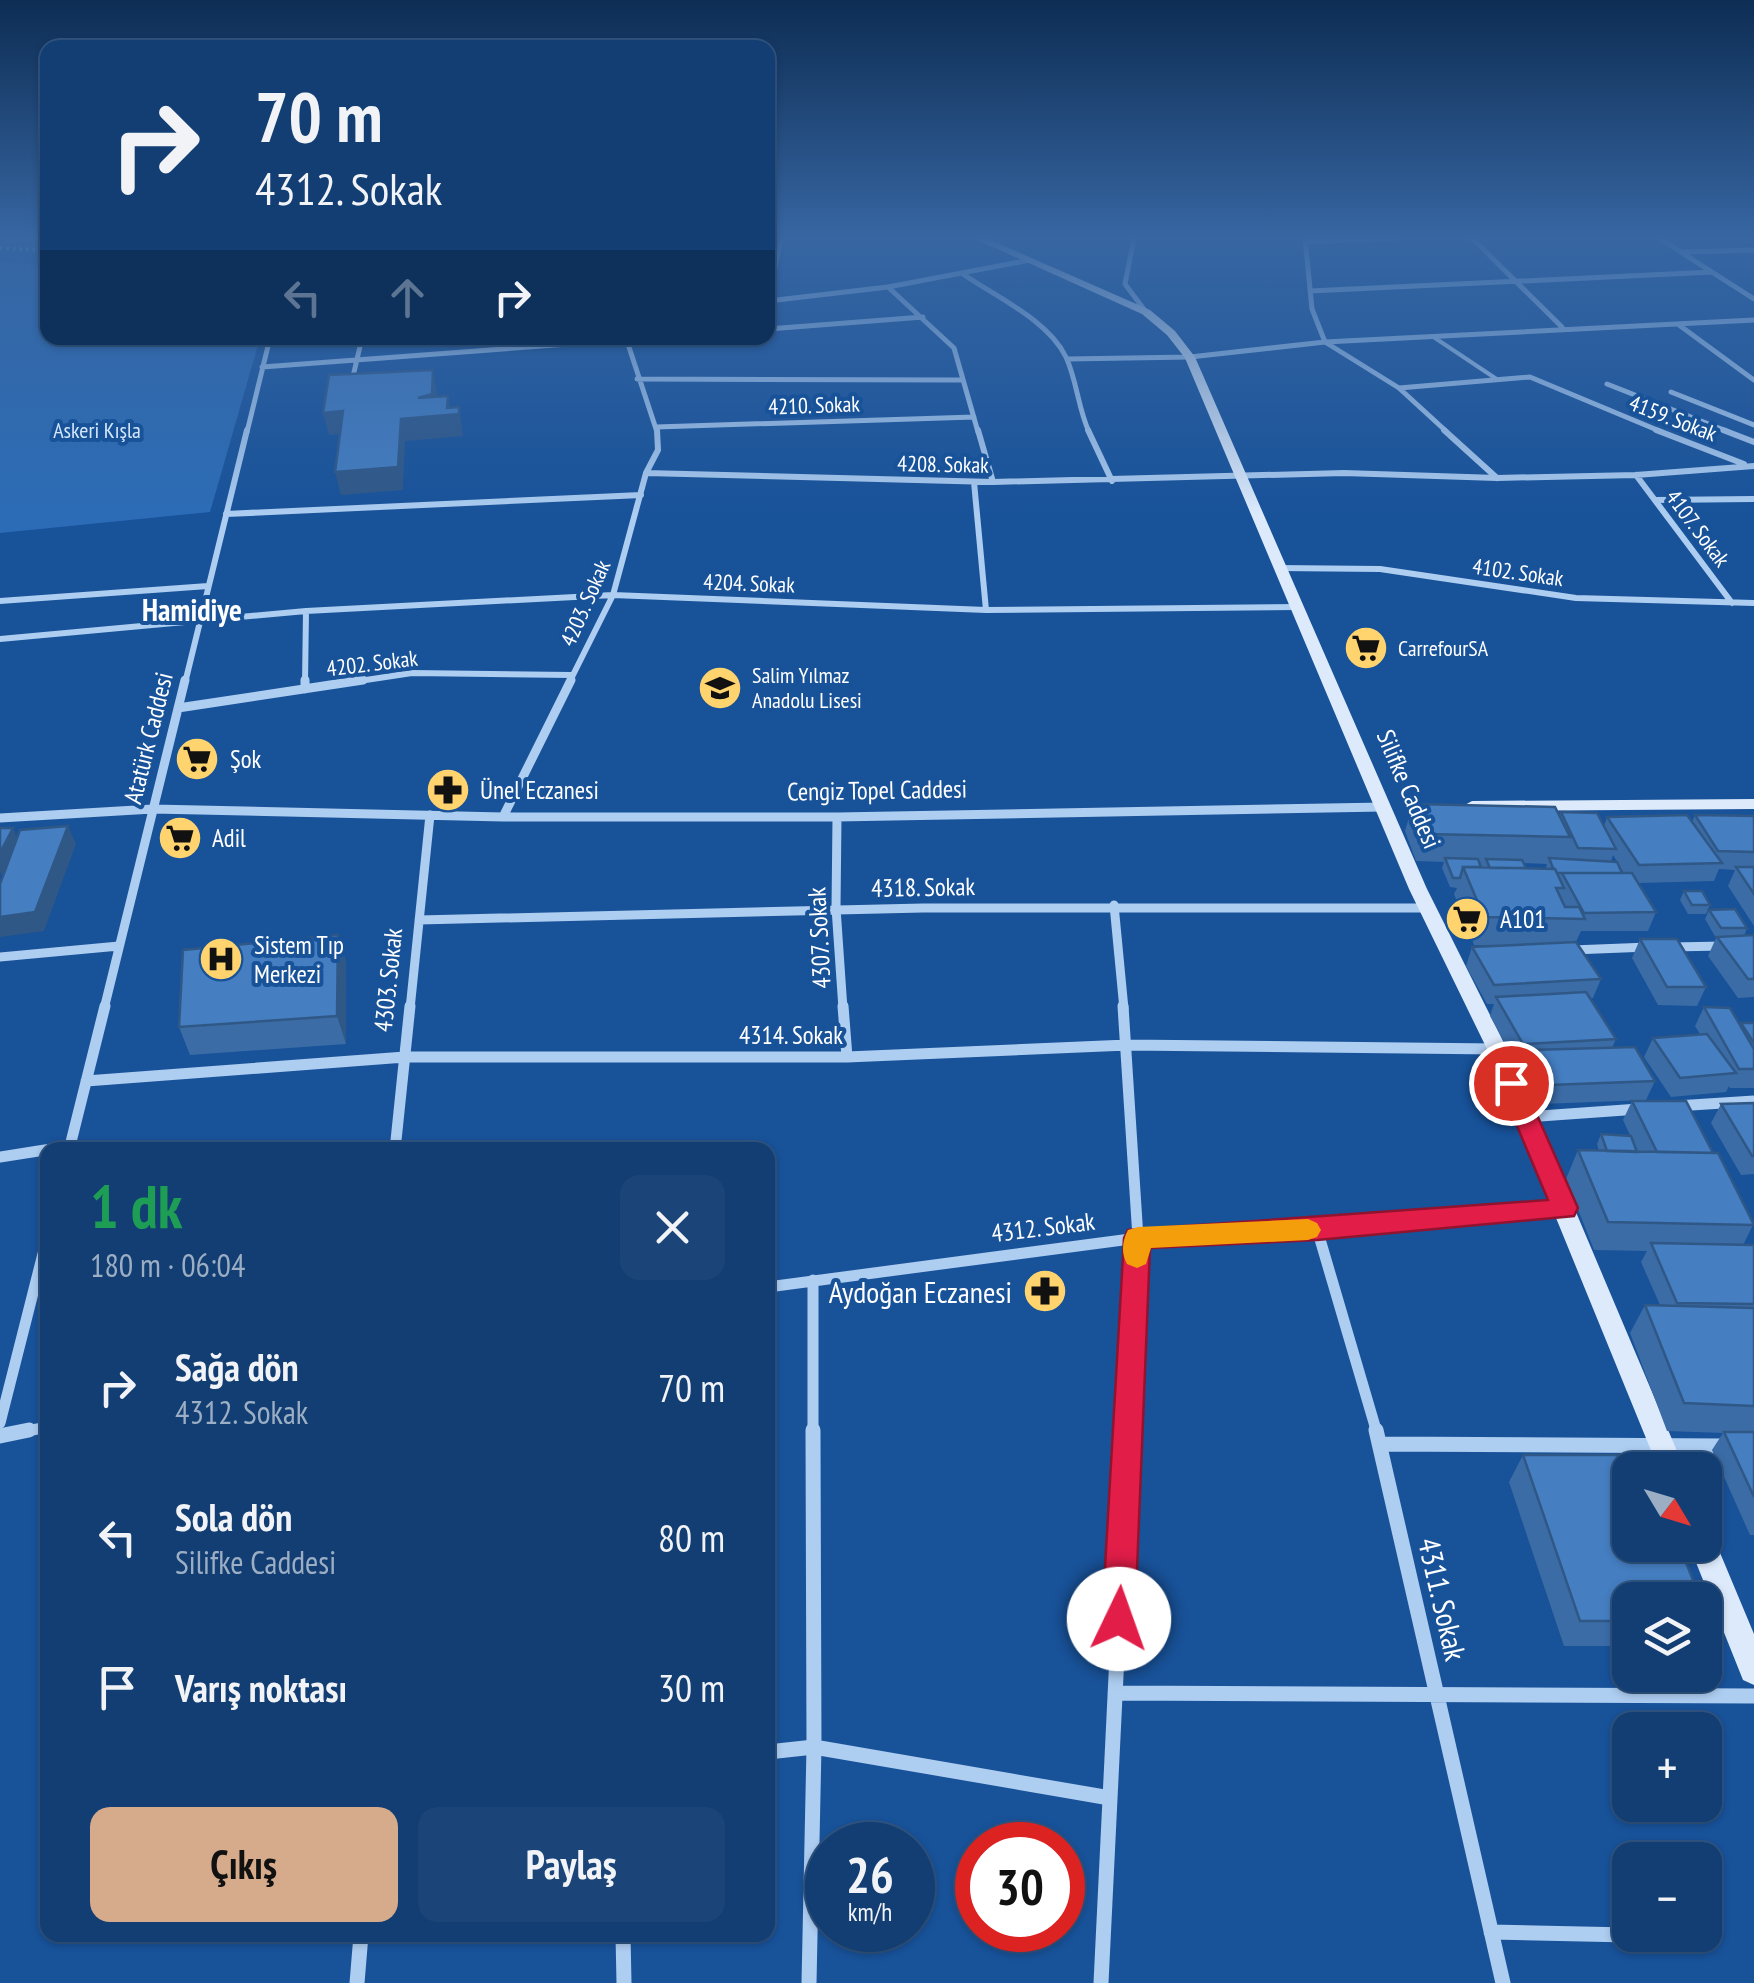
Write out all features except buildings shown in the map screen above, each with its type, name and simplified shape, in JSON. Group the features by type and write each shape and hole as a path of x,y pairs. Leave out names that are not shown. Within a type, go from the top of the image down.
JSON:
{"street":[{"path":"937,331 954,348 993,482"},
{"path":"1046,331 1067,359 1078,408 1112,481"},
{"name":"Silifke Caddesi","path":"1168,331 1190,357 1427,908 1460,956 1664,1452"},
{"path":"1320,331 1325,342 1399,388 1498,478"},
{"path":"1067,359 1190,357 1325,342 1521,331"},
{"path":"1687,331 1754,380"},
{"name":"Atatürk Caddesi","path":"71,1142 268,345"},
{"path":"351,386 361,345"},
{"path":"262,367 541,345"},
{"path":"628,345 656,427"},
{"name":"4159. Sokak","path":"1498,380 1530,377 1564,394 1752,466"},
{"path":"637,378 962,380"},
{"path":"1399,388 1498,380"},
{"path":"1608,384 1754,442"},
{"path":"1670,392 1754,425"},
{"name":"4210. Sokak","path":"656,427 974,417"},
{"name":"4203. Sokak","path":"503,816 612,596 646,473 658,450 656,427"},
{"name":"4208. Sokak","path":"646,473 993,482 1240,474 1498,478 1636,475 1752,466"},
{"name":"4107. Sokak","path":"1636,475 1732,603"},
{"path":"974,482 986,610"},
{"path":"226,514 640,495"},
{"path":"1655,500 1754,500"},
{"name":"4102. Sokak","path":"1278,568 1380,570 1576,598 1754,602"},
{"path":"0,601 208,586"},
{"name":"4204. Sokak","path":"0,638 200,618 612,596 986,610 1297,607"},
{"path":"305,689 306,611"},
{"name":"4202. Sokak","path":"178,708 412,673 571,675"},
{"path":"1443,806 1754,804"},
{"name":"Cengiz Topel Caddesi","path":"0,818 153,809 837,817 1404,806"},
{"name":"4303. Sokak","path":"397,1142 430,815"},
{"name":"4307. Sokak","path":"837,817 836,908 847,1058"},
{"path":"1101,1983 1138,1238 1128,1045 1114,905"},
{"name":"4318. Sokak","path":"419,920 836,908 1427,908"},
{"path":"0,957 119,946"},
{"path":"1565,951 1735,946"},
{"name":"4314. Sokak","path":"86,1082 405,1057 847,1058 1128,1045 1498,1049"},
{"path":"1525,1117 1754,1101"},
{"path":"0,1157 40,1152"},
{"name":"4312. Sokak","path":"775,1286 1138,1238 1317,1230 1565,1208"},
{"name":"4311. Sokak","path":"1317,1230 1380,1444 1503,1983"},
{"path":"0,1423 40,1266"},
{"path":"809,1983 814,1747 812,1280"},
{"path":"0,1436 40,1428"},
{"path":"1380,1444 1736,1446"},
{"path":"1709,1562 1754,1670"},
{"path":"1115,1693 1437,1698 1754,1696"},
{"path":"775,1751 814,1747 1110,1798"},
{"path":"1491,1932 1612,1935"},
{"path":"357,1983 360,1942"},
{"path":"623,1942 624,1983"}],"lane":[{"path":"1432,336 1498,380"}],"green space":[{"name":"Askeri Kışla","path":"0,331 40,331 40,345 258,345 210,512 0,533"}],"slow traffic":[{"path":"1137,1257 1138,1238 1308,1230"}],"place":[{"name":"CarrefourSA","path":"1366,648"},
{"name":"Salim Yılmaz Anadolu Lisesi","path":"720,688"},
{"name":"Şok","path":"197,759"},
{"name":"Ünel Eczanesi","path":"448,790"},
{"name":"Adil","path":"180,838"},
{"name":"A101","path":"1467,919"},
{"name":"Sistem Tıp Merkezi","path":"221,959"},
{"name":"Aydoğan Eczanesi","path":"1045,1291"}],"district":[{"name":"Hamidiye","path":"192,609"}],"route":[{"path":"1119,1619 1138,1238 1317,1230 1565,1208 1511,1083"}]}
